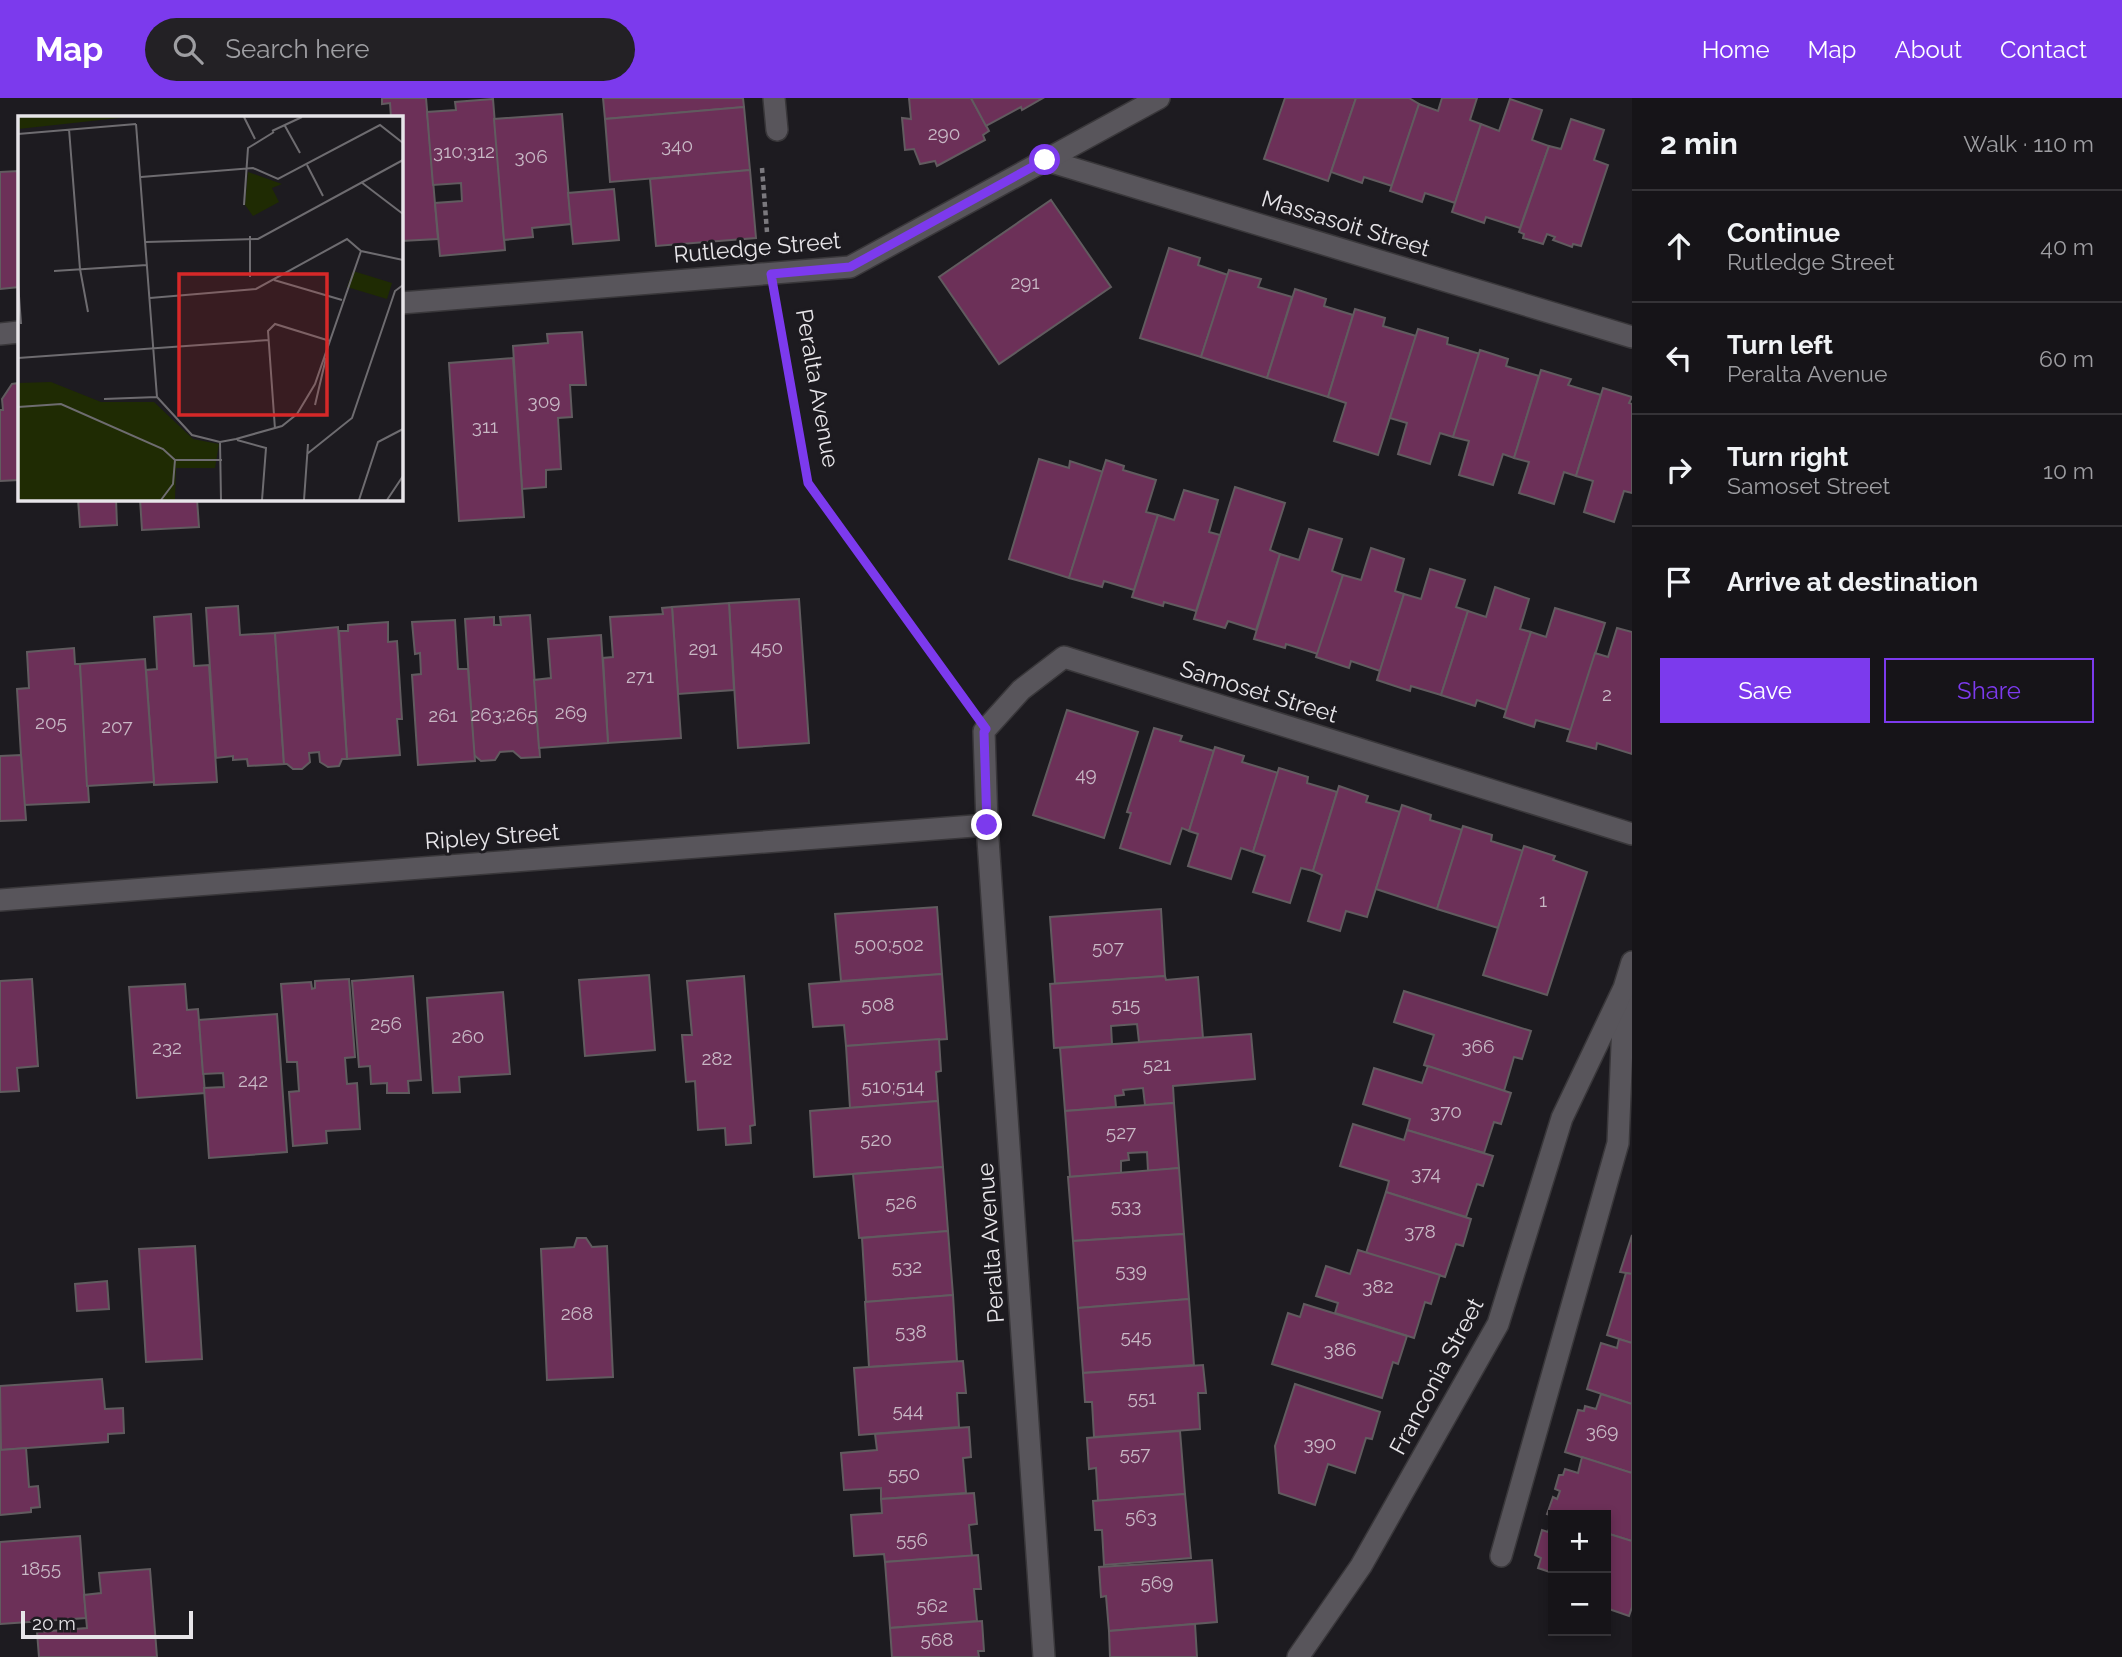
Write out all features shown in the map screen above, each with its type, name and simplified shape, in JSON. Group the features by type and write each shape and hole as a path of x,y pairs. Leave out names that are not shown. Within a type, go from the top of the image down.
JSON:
{"street":[{"path":"774,98 777,130"},
{"name":"Rutledge Street","path":"402,303 850,267 1159,98"},
{"name":"Massasoit Street","path":"1045,160 1632,337"},
{"path":"0,334 18,332"},
{"name":"Samoset Street","path":"986,729 1021,690 1064,657 1632,834"},
{"path":"986,729 987,825"},
{"name":"Ripley Street","path":"0,900 987,825"},
{"name":"Peralta Avenue","path":"987,825 1044,1657"},
{"name":"Franconia Street","path":"1300,1655 1362,1566 1498,1324 1562,1118 1624,988 1632,962"},
{"name":"Franconia Street","path":"1502,1556 1618,1143 1624,988"}],"path":[{"name":"Peralta Avenue","path":"777,130 759,133 771,274 808,483 986,729"}],"building":[{"path":"382,98 426,98 438,239 402,241 402,116 391,116 390,103 382,104"},
{"path":"603,98 743,98 744,107 605,119"},
{"path":"909,98 971,98 989,131 983,135 985,140 937,166 935,161 920,164 914,149 905,150 902,118 911,119"},
{"path":"971,98 1043,98 986,126"},
{"path":"1285,98 1356,98 1328,181 1264,159"},
{"path":"1356,98 1409,98 1419,104 1392,186 1364,177 1362,183 1331,172"},
{"path":"1442,98 1477,98 1470,120 1481,124 1455,203 1425,193 1422,202 1390,191 1419,104 1438,111"},
{"path":"493,99 505,250 440,256 435,203 462,201 461,183 433,185 427,112 456,110 455,102"},
{"path":"1510,99 1542,110 1532,140 1549,146 1520,228 1486,217 1484,223 1452,212 1481,124 1499,131"},
{"path":"744,107 750,170 610,182 605,119"},
{"path":"562,114 571,224 532,228 533,237 504,240 494,119"},
{"path":"1571,119 1604,130 1594,160 1608,165 1581,246 1573,244 1572,247 1553,240 1555,237 1547,234 1543,244 1523,238 1524,234 1519,232 1549,146 1561,149"},
{"path":"750,170 756,238 656,246 650,179"},
{"path":"18,171 18,287 0,289 0,172"},
{"path":"614,189 619,240 573,244 568,193"},
{"path":"1051,200 1111,287 999,364 939,277"},
{"path":"1169,248 1200,258 1198,265 1228,275 1201,357 1140,338"},
{"path":"1229,270 1261,279 1258,287 1292,297 1267,378 1201,357"},
{"path":"1295,289 1326,299 1324,306 1353,315 1328,397 1267,378"},
{"path":"1355,309 1385,318 1383,326 1416,336 1378,455 1334,441 1346,403 1328,397"},
{"path":"1418,329 1448,338 1447,344 1480,354 1453,437 1440,433 1430,464 1398,454 1407,423 1390,418"},
{"path":"582,332 586,385 570,385 572,417 558,418 561,469 546,470 546,487 522,489 513,346 548,343 547,334"},
{"path":"1480,350 1508,359 1506,366 1539,376 1514,458 1503,454 1493,485 1459,475 1469,441 1453,437"},
{"path":"513,358 524,517 459,521 449,363"},
{"path":"1541,370 1571,379 1568,385 1601,395 1576,476 1564,472 1554,504 1519,493 1529,462 1514,458"},
{"path":"18,383 18,480 0,481 0,410 3,410 2,399 12,384"},
{"path":"1603,388 1632,397 1629,403 1632,404 1632,493 1624,491 1614,522 1584,512 1593,481 1576,476"},
{"path":"1039,459 1069,468 1070,461 1103,472 1069,578 1009,559"},
{"path":"1106,460 1124,466 1123,470 1156,480 1146,512 1158,515 1134,590 1104,581 1102,587 1069,578"},
{"path":"1235,487 1285,503 1270,550 1280,554 1256,630 1228,621 1225,628 1194,619"},
{"path":"1184,490 1218,500 1209,532 1220,535 1196,611 1164,602 1163,606 1132,597 1158,515 1174,520"},
{"path":"78,500 116,500 117,525 80,527"},
{"path":"140,500 197,500 199,527 142,530"},
{"path":"1309,529 1342,539 1332,571 1343,575 1318,654 1286,644 1285,648 1254,639 1280,554 1299,560"},
{"path":"1371,548 1404,559 1395,591 1404,594 1380,671 1351,661 1349,668 1316,657 1343,575 1361,580"},
{"path":"1430,569 1465,580 1456,607 1468,611 1441,695 1411,686 1410,691 1377,680 1404,594 1421,599"},
{"path":"1495,587 1529,599 1520,629 1531,632 1506,710 1477,700 1475,706 1441,695 1468,611 1486,617"},
{"path":"799,599 809,743 738,748 729,603"},
{"path":"729,603 734,690 678,694 672,607"},
{"path":"238,606 240,635 275,633 284,764 248,766 247,759 233,760 233,756 216,758 206,608"},
{"path":"672,607 681,738 608,743 603,658 613,657 610,617 663,614 662,608"},
{"path":"1555,608 1605,623 1571,730 1536,720 1534,727 1504,717 1531,632 1546,637"},
{"path":"191,614 194,666 209,665 217,782 154,785 146,670 157,669 154,617"},
{"path":"530,615 540,757 521,758 513,751 500,752 495,760 481,761 474,755 465,619 494,617 494,625 501,625 500,617"},
{"path":"455,620 458,669 468,669 475,761 418,765 412,675 421,674 420,653 415,654 412,622"},
{"path":"388,622 388,642 397,641 402,719 397,719 400,755 347,759 339,631 348,631 348,625"},
{"path":"338,627 347,759 342,759 339,766 328,767 320,762 319,752 309,753 310,762 302,769 293,769 284,764 275,633"},
{"path":"1617,628 1632,632 1632,754 1597,743 1596,749 1567,741 1595,653 1608,657"},
{"path":"601,635 608,743 539,748 534,680 551,678 548,639"},
{"path":"74,648 75,664 80,664 89,802 24,805 17,689 29,688 27,652"},
{"path":"145,659 154,782 87,786 80,664"},
{"path":"1067,710 1138,732 1104,838 1033,815"},
{"path":"1154,728 1182,736 1180,741 1214,751 1189,831 1182,828 1170,864 1120,848 1131,813 1127,812"},
{"path":"1215,747 1244,756 1242,762 1278,773 1253,852 1241,848 1231,879 1188,866 1198,834 1189,831"},
{"path":"21,755 26,820 0,821 0,756"},
{"path":"1279,768 1308,777 1307,783 1337,792 1313,871 1301,868 1290,903 1253,892 1265,856 1253,852"},
{"path":"1339,786 1368,796 1366,802 1400,812 1367,917 1346,911 1340,931 1308,921 1322,875 1313,871"},
{"path":"1402,805 1431,815 1430,820 1462,830 1437,909 1376,889"},
{"path":"1463,826 1492,835 1491,841 1523,851 1498,928 1437,909"},
{"path":"1524,846 1555,856 1553,860 1587,872 1547,995 1483,975"},
{"path":"937,907 942,974 841,981 835,914"},
{"path":"1161,909 1165,976 1055,984 1050,917"},
{"path":"942,974 947,1039 846,1046 844,1025 813,1027 809,984"},
{"path":"649,975 655,1050 585,1056 579,980"},
{"path":"413,976 421,1080 408,1081 409,1093 387,1093 387,1083 371,1084 370,1066 359,1067 352,981"},
{"path":"744,976 755,1125 750,1126 751,1143 726,1145 725,1128 698,1130 695,1081 686,1082 682,1035 692,1035 687,981"},
{"path":"1165,976 1166,980 1198,977 1203,1038 1139,1042 1137,1024 1111,1026 1112,1044 1054,1048 1050,984"},
{"path":"32,979 38,1066 17,1068 19,1091 0,1092 0,981"},
{"path":"349,979 355,1057 345,1058 347,1084 357,1083 360,1129 326,1131 327,1143 293,1146 289,1092 299,1091 297,1062 287,1062 281,984 311,982 312,989 315,988 315,981"},
{"path":"185,984 187,1010 198,1009 205,1093 137,1098 129,987"},
{"path":"1404,991 1531,1031 1522,1059 1514,1057 1504,1091 1424,1065 1434,1035 1394,1022"},
{"path":"503,992 510,1074 459,1077 460,1092 433,1093 427,998"},
{"path":"277,1014 287,1152 209,1158 204,1088 224,1087 223,1073 203,1074 199,1020"},
{"path":"1251,1034 1255,1079 1173,1086 1174,1103 1145,1105 1143,1088 1123,1090 1124,1095 1115,1096 1116,1107 1065,1111 1060,1048"},
{"path":"939,1039 941,1071 936,1072 938,1101 850,1108 846,1046"},
{"path":"1428,1066 1511,1093 1501,1124 1494,1122 1484,1153 1407,1130 1410,1119 1363,1104 1374,1068 1422,1083"},
{"path":"938,1101 943,1167 814,1177 810,1111"},
{"path":"1174,1103 1179,1168 1148,1171 1147,1152 1128,1153 1129,1160 1121,1161 1121,1173 1070,1177 1065,1111"},
{"path":"1353,1124 1404,1140 1407,1130 1493,1156 1483,1186 1477,1184 1466,1217 1386,1192 1389,1181 1340,1166"},
{"path":"943,1167 948,1231 859,1238 853,1174"},
{"path":"1179,1168 1184,1234 1073,1241 1068,1177"},
{"path":"1386,1192 1471,1219 1463,1246 1456,1244 1445,1277 1366,1253"},
{"path":"948,1231 953,1295 866,1302 862,1238"},
{"path":"1184,1234 1189,1299 1078,1308 1073,1241"},
{"path":"1632,1235 1632,1274 1620,1272"},
{"path":"577,1238 586,1238 592,1247 607,1246 613,1377 547,1380 541,1249 574,1247"},
{"path":"195,1246 202,1359 146,1362 139,1249"},
{"path":"1358,1250 1440,1275 1431,1304 1425,1302 1414,1338 1335,1313 1338,1303 1316,1296 1326,1266 1350,1274"},
{"path":"1626,1273 1632,1274 1632,1343 1607,1335"},
{"path":"107,1281 109,1309 77,1311 75,1284"},
{"path":"953,1295 957,1361 869,1367 865,1302"},
{"path":"1189,1299 1194,1365 1083,1373 1078,1308"},
{"path":"1304,1304 1407,1336 1398,1364 1393,1362 1382,1398 1272,1364 1288,1313 1300,1317"},
{"path":"1619,1339 1632,1343 1632,1404 1587,1389 1601,1343 1617,1348"},
{"path":"963,1361 966,1393 957,1393 959,1427 859,1435 854,1368"},
{"path":"1203,1365 1206,1393 1198,1393 1200,1429 1094,1437 1092,1402 1085,1402 1083,1373"},
{"path":"102,1379 105,1409 123,1408 124,1433 108,1434 108,1442 1,1450 0,1386"},
{"path":"1295,1384 1380,1412 1372,1439 1366,1438 1355,1473 1328,1464 1315,1505 1279,1493 1275,1446"},
{"path":"1601,1394 1632,1404 1632,1473 1565,1452 1578,1410 1584,1411 1585,1406 1596,1409"},
{"path":"969,1427 971,1457 963,1458 966,1493 881,1499 881,1488 844,1490 841,1453 877,1450 875,1434"},
{"path":"1180,1431 1185,1494 1098,1501 1096,1468 1089,1469 1087,1438"},
{"path":"26,1448 29,1487 38,1486 40,1507 31,1508 31,1512 0,1515 0,1450"},
{"path":"1582,1457 1632,1473 1632,1541 1611,1535 1611,1510 1548,1510 1553,1497 1557,1499 1560,1491 1555,1489 1559,1475 1563,1475 1565,1469 1578,1473"},
{"path":"974,1493 977,1524 969,1525 972,1556 885,1562 884,1554 854,1556 851,1515 882,1513 881,1499"},
{"path":"1185,1494 1191,1558 1104,1565 1102,1530 1095,1530 1093,1501"},
{"path":"1542,1530 1548,1532 1548,1571 1538,1568 1541,1558 1535,1555"},
{"path":"1611,1535 1632,1541 1632,1607 1629,1616 1611,1610"},
{"path":"80,1536 86,1618 0,1624 0,1542"},
{"path":"978,1555 981,1589 974,1589 977,1621 890,1628 885,1562"},
{"path":"1212,1560 1217,1622 1109,1631 1106,1596 1101,1597 1099,1567"},
{"path":"150,1569 157,1657 39,1657 37,1632 87,1628 84,1595 101,1593 99,1573"},
{"path":"982,1621 984,1651 978,1651 979,1657 892,1657 890,1628"},
{"path":"1195,1624 1197,1657 1110,1657 1109,1631"}],"route":[{"path":"987,825 986,729 808,483 771,274 850,267 1045,160"}]}
